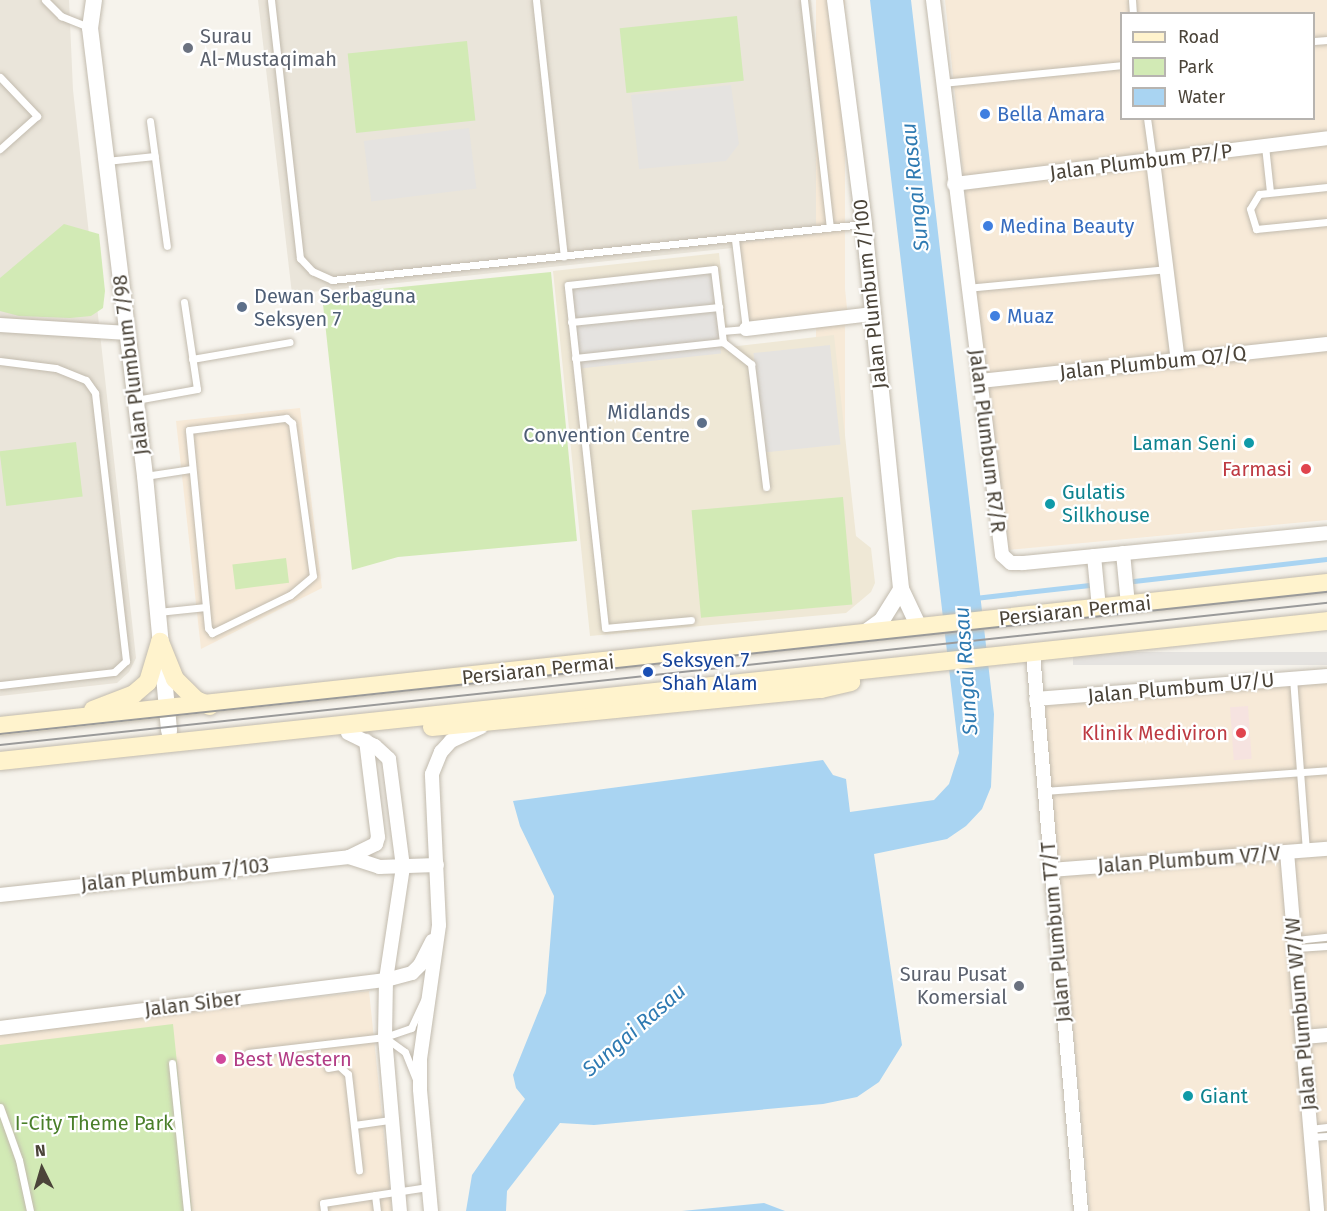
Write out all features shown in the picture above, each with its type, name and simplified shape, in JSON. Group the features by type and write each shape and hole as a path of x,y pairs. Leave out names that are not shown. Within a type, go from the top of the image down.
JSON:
{"main road":[{"name":"Persiaran Permai","path":"0,726 75,717 210,706 1327,583"},
{"name":"Persiaran Permai","path":"0,760 280,730 347,728 1327,621"},
{"path":"160,642 175,679 196,700 210,706"},
{"path":"75,717 134,694 148,681 160,642"},
{"path":"33,757 64,742 282,719 347,728 495,722 821,689 910,667"}],"street":[{"name":"Jalan Plumbum 7/98","path":"94,0 90,28 145,476 169,731"},
{"name":"Jalan Plumbum 7/100","path":"835,0 864,224 871,314 901,589 923,626"},
{"name":"Jalan Plumbum R7/R","path":"933,0 954,184 1002,555 1011,563 1023,563 1327,533"},
{"name":"Jalan Plumbum P7/P","path":"954,184 1327,138"},
{"path":"1153,161 1178,361"},
{"path":"746,329 871,314"},
{"path":"0,325 128,333"},
{"name":"Jalan Plumbum Q7/Q","path":"980,381 1327,344"},
{"path":"1123,554 1128,605"},
{"path":"1094,556 1099,608"},
{"path":"863,634 882,620 901,589"},
{"name":"Jalan Plumbum T7/T","path":"1033,654 1081,1211"},
{"name":"Jalan Plumbum U7/U","path":"1036,699 1327,676"},
{"path":"431,1211 420,1089 428,993 439,925 432,774 436,762 451,741 495,722"},
{"path":"347,728 389,759 403,867 386,980 384,1037 389,1120 400,1211"},
{"path":"349,856 376,844 378,837 366,741"},
{"name":"Jalan Plumbum V7/V","path":"1051,870 1327,849"},
{"name":"Jalan Plumbum W7/W","path":"1287,852 1297,944 1317,1211"},
{"path":"349,856 379,867 437,865"},
{"name":"Jalan Plumbum 7/103","path":"0,895 349,856"},
{"name":"Jalan Siber","path":"0,1028 386,980 412,973 420,965 439,925"},
{"path":"1304,1037 1327,1035"}],"lane":[{"path":"45,0 61,16 90,28"},
{"path":"271,0 300,258 312,271 332,280 864,224"},
{"path":"536,0 564,256"},
{"path":"804,0 830,228"},
{"path":"943,83 1120,65"},
{"path":"0,76 38,117 0,149"},
{"path":"150,120 167,246"},
{"path":"1147,120 1153,161"},
{"path":"1265,146 1270,192"},
{"path":"106,161 155,156"},
{"path":"1327,187 1259,194 1250,210 1256,229 1327,222"},
{"path":"722,331 746,329 735,238"},
{"path":"691,620 604,628 568,285 714,269 723,342"},
{"path":"967,288 1167,269"},
{"path":"136,399 197,388 184,302"},
{"path":"571,322 719,307"},
{"path":"192,359 290,342"},
{"path":"575,358 723,342 751,364 765,487"},
{"path":"0,361 56,368 86,380 95,393 126,661 114,672 0,685"},
{"path":"286,418 292,423 313,576 290,595 215,633 208,628 206,607 188,434 192,427 286,418"},
{"path":"145,476 191,469"},
{"path":"158,612 206,607"},
{"path":"1293,678 1306,851"},
{"path":"1044,791 1327,770"},
{"path":"1297,944 1327,937"},
{"path":"1297,944 1327,946"},
{"path":"248,1053 384,1037 411,1028 428,993"},
{"path":"384,1037 405,1052 420,1089"},
{"path":"172,1063 187,1211"},
{"path":"328,1068 339,1066 348,1074 359,1170"},
{"path":"0,1107 19,1160 30,1211"},
{"path":"354,1125 389,1120"},
{"path":"1310,1133 1327,1127"},
{"path":"1310,1133 1327,1136"},
{"path":"324,1211 323,1203 428,1187"},
{"path":"375,1195 377,1211"}],"shaded area":[{"path":"0,0 69,0 73,90 136,658 129,672 117,683 0,696"},
{"path":"258,0 811,0 837,237 292,294"},
{"path":"816,0 845,0 845,593 816,593"},
{"path":"945,0 1327,0 1327,520 1007,550 983,363"},
{"path":"731,85 739,144 726,161 639,169 631,95"},
{"path":"469,128 476,189 371,201 364,141"},
{"path":"839,232 847,312 748,322 740,242"},
{"path":"719,253 729,347 834,335 856,536 871,548 875,583 871,592 846,613 590,636 553,271"},
{"path":"712,267 721,354 575,369 566,282"},
{"path":"830,345 840,444 764,453 753,353"},
{"path":"300,408 322,588 201,649 176,421"},
{"path":"1073,652 1327,652 1327,665 1073,665"},
{"path":"1327,682 1327,1211 1090,1211 1043,705"},
{"name":"Klinik Mediviron","path":"1248,706 1252,759 1234,760 1230,707"},
{"path":"369,991 392,1211 0,1211 0,1034"}],"green space":[{"path":"737,16 744,81 626,93 620,28"},
{"path":"467,41 475,121 356,133 348,54"},
{"path":"64,224 99,234 105,291 103,308 91,316 70,318 19,316 0,311 0,278"},
{"path":"551,272 577,541 398,557 352,570 322,295"},
{"path":"76,442 83,497 6,506 0,451"},
{"path":"843,497 852,605 701,618 692,510"},
{"path":"286,558 289,583 235,589 232,565"},
{"name":"I-City Theme Park","path":"173,1024 192,1211 0,1211 0,1045"}],"water":[{"name":"Sungai Rasau","path":"870,0 911,0 994,714 991,787 982,809 966,826 947,839 874,854 902,1045 879,1082 857,1097 823,1104 594,1125 560,1123 507,1191 506,1211 466,1211 472,1175 525,1099 516,1088 513,1075 546,993 554,896 520,826 513,801 823,760 833,775 846,779 850,812 934,800 949,784 959,753"},
{"path":"764,1203 785,1211 682,1211"}],"waterway":[{"path":"1134,581 1327,559"},
{"name":"Sungai Rasau","path":"975,598 1089,585"}],"tram line":[{"path":"0,734 1327,592"},
{"path":"0,745 1327,603"}],"place":[{"name":"Surau Al-Mustaqimah","path":"188,48"},
{"name":"Bella Amara","path":"985,114"},
{"name":"Medina Beauty","path":"988,226"},
{"name":"Dewan Serbaguna Seksyen 7","path":"242,307"},
{"name":"Muaz","path":"995,316"},
{"name":"Midlands Convention Centre","path":"702,423"},
{"name":"Laman Seni","path":"1249,443"},
{"name":"Farmasi","path":"1306,469"},
{"name":"Gulatis Silkhouse","path":"1050,504"},
{"name":"Seksyen 7 Shah Alam","path":"648,672"},
{"name":"Klinik Mediviron","path":"1241,733"},
{"name":"Surau Pusat Komersial","path":"1019,986"},
{"name":"Best Western","path":"221,1059"},
{"name":"Giant","path":"1188,1096"}]}
